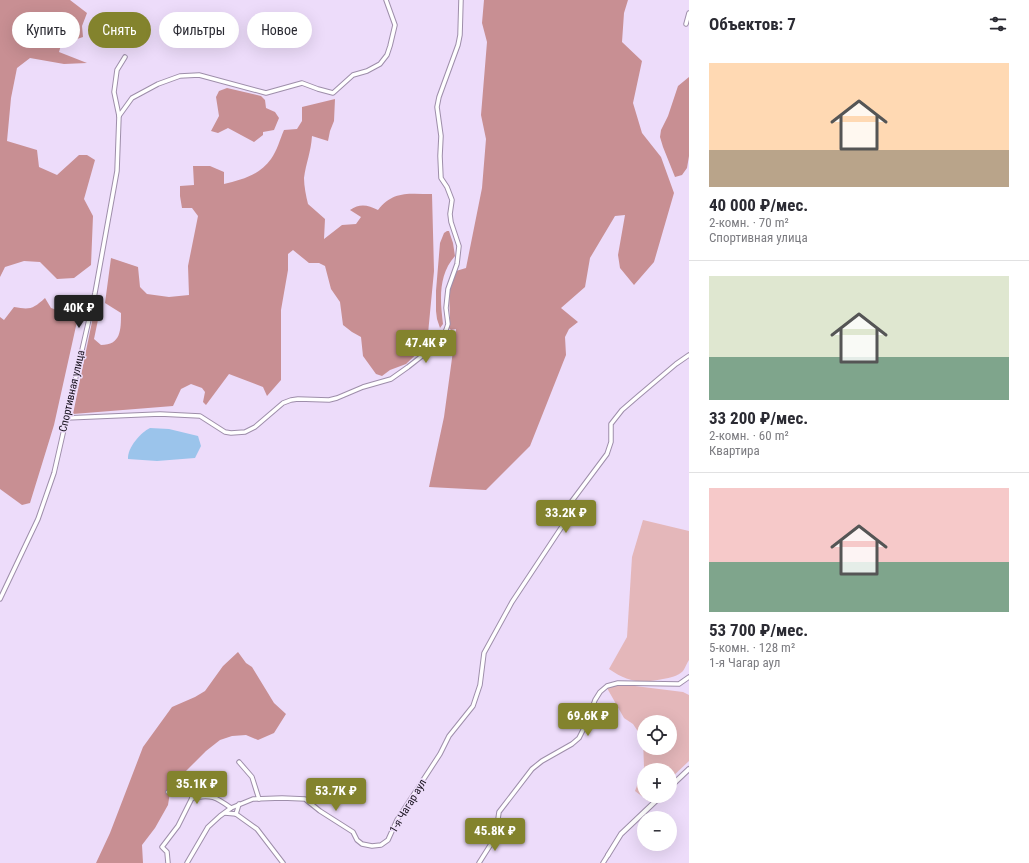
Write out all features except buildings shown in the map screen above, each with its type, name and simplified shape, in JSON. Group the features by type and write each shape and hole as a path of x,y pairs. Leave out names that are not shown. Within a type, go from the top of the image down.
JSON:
{"street":[{"path":"119,116 132,98 158,84 180,76 199,75 266,93 302,83 333,93 353,75 367,71 380,64 387,55 394,25 386,0"},
{"path":"66,418 160,414 200,416 225,432 245,432 255,427 277,408 291,400 329,400 391,378 408,367 441,341 448,324 446,308 448,289 457,264 459,246 451,222 450,214 452,200 447,187 441,178 440,156 442,136 437,107 438,97 458,45 460,35 461,0"},
{"path":"686,24 689,14"},
{"name":"Спортивная улица","path":"0,599 38,519 54,473 95,293 117,171 119,116 114,92 117,70 125,57"},
{"name":"1-я Чагар аул","path":"187,863 208,827 223,813 239,804 253,799 305,799 320,811 354,832 357,840 362,844 372,846 381,845 388,840 407,803 440,754 449,736 473,706 480,685 484,653 512,602 563,525 566,509 607,454 611,442 611,424 622,410 676,364 689,355"},
{"path":"479,863 496,834 499,812 532,770 542,761 572,744 579,738 595,700 600,692 607,686 618,683 679,684 689,677"},
{"path":"239,762 252,777 259,799"},
{"path":"677,780 689,769"},
{"path":"168,792 183,785 191,791 192,798 178,826 162,847 167,852 168,863"},
{"path":"192,798 206,795 221,800 232,808"},
{"path":"603,863 621,834 654,803"},
{"path":"236,814 239,804"},
{"path":"223,813 236,814 257,829 283,863"}],"shaded area":[{"path":"0,0 70,0 87,13 82,26 83,37 80,38 80,12 12,12 12,48 60,48 59,52 87,63 64,64 30,58 17,68 11,98 7,141 37,150 39,167 57,175 79,155 87,155 95,160 84,199 93,216 91,265 74,278 57,279 40,262 24,261 5,267 0,277"},
{"path":"484,0 628,0 624,13 622,42 642,61 633,103 642,133 661,157 674,193 654,262 634,285 620,268 618,255 625,215 615,216 590,258 585,287 561,308 578,322 569,329 565,337 566,355 530,446 486,490 429,487 444,417 456,329 451,330 448,327 450,317 449,291 456,271 466,268 482,188 486,139 481,115 487,42 482,23"},
{"path":"689,77 689,156 687,168 682,175 675,177 660,137 661,130 668,116 678,86"},
{"path":"227,88 261,96 265,100 266,108 275,112 279,118 274,130 263,132 263,135 254,142 228,128 218,133 211,131 219,116 216,97 219,91"},
{"path":"335,99 334,121 328,141 312,136 304,178 308,204 325,219 324,239 342,225 356,224 361,217 350,210 357,206 371,207 378,210 390,199 402,194 432,194 434,271 427,344 406,364 390,370 382,376 376,374 363,356 361,337 343,325 340,302 331,289 325,266 319,263 309,263 293,250 288,254 288,270 281,310 281,380 267,396 263,387 229,374 206,405 203,402 205,392 202,388 191,384 181,389 173,406 73,414 93,317 99,315 94,339 101,345 113,342 120,331 121,313 105,303 111,258 138,267 140,287 147,294 169,297 189,295 188,266 198,216 192,208 182,208 180,186 194,185 193,166 210,166 224,172 224,184 250,176 267,165 277,149 284,130 297,129 302,121 302,107"},
{"path":"449,231 453,243 455,256 449,263 443,280 441,306 443,324 440,328 436,311 436,291 440,243 444,233"},
{"path":"45,298 51,308 78,317 54,425 30,503 22,505 0,489 0,317 4,320 14,307 31,308"},
{"path":"643,520 689,531 689,660 681,673 655,681 634,681 622,677 609,669 627,637 632,557"},
{"path":"238,652 246,663 252,667 274,703 286,714 274,733 258,740 246,735 232,736 220,740 206,751 171,786 168,805 155,828 142,845 143,863 96,863 110,833 143,747 172,707 205,691 223,666"},
{"path":"619,684 683,692 689,695 689,761 677,772 677,763 644,763 644,755 677,755 677,715 637,715 637,730 633,724 624,718 607,688"}],"water":[{"path":"150,428 169,429 198,436 201,446 195,458 157,461 128,459 132,445 146,430"}]}
